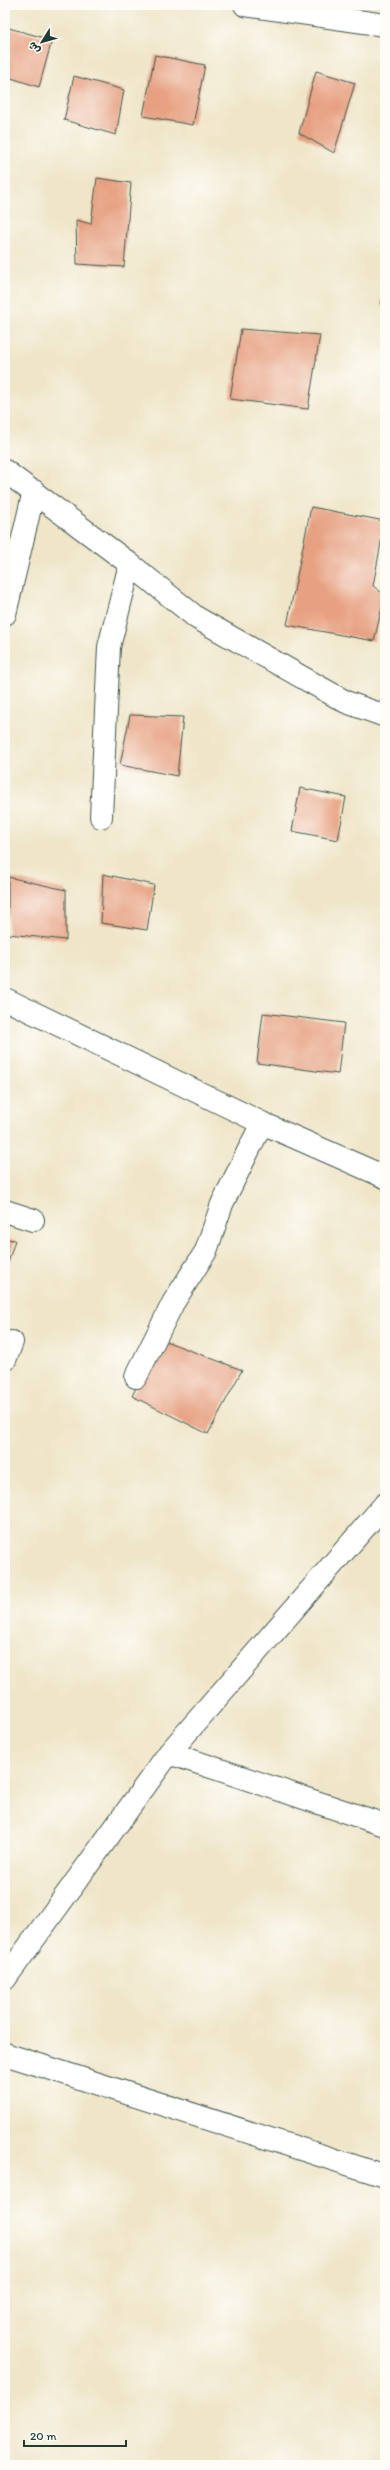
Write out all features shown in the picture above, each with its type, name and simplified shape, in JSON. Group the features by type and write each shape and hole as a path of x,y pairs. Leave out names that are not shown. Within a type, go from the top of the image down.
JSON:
{"street":[{"path":"245,5 385,25"},
{"path":"5,471 34,491 130,564 197,618 346,702 385,716"},
{"path":"5,614 34,491"},
{"path":"101,817 109,647 130,564"},
{"path":"5,999 262,1123 385,1177"},
{"path":"136,1377 173,1303 206,1251 222,1204 262,1123"},
{"path":"5,1211 33,1220"},
{"path":"5,1979 169,1753 383,1509"},
{"path":"169,1753 385,1825"},
{"path":"5,2054 385,2176"}],"building":[{"path":"5,27 52,40 39,87 5,76"},
{"path":"155,55 205,65 193,125 143,116"},
{"path":"316,71 355,83 334,153 299,133"},
{"path":"74,76 124,90 116,135 64,120"},
{"path":"97,178 131,183 124,267 77,264 76,220 91,224"},
{"path":"385,289 385,306 381,305"},
{"path":"241,329 320,335 308,409 230,399"},
{"path":"311,507 385,521 373,586 385,595 374,641 287,625"},
{"path":"130,715 183,717 177,776 120,765"},
{"path":"300,788 346,797 338,840 292,831"},
{"path":"103,874 154,885 147,930 101,923"},
{"path":"8,877 66,890 66,940 8,934"},
{"path":"263,1013 344,1023 338,1074 257,1063"},
{"path":"5,1239 15,1240 5,1273"},
{"path":"160,1339 242,1370 208,1434 132,1396"}]}
